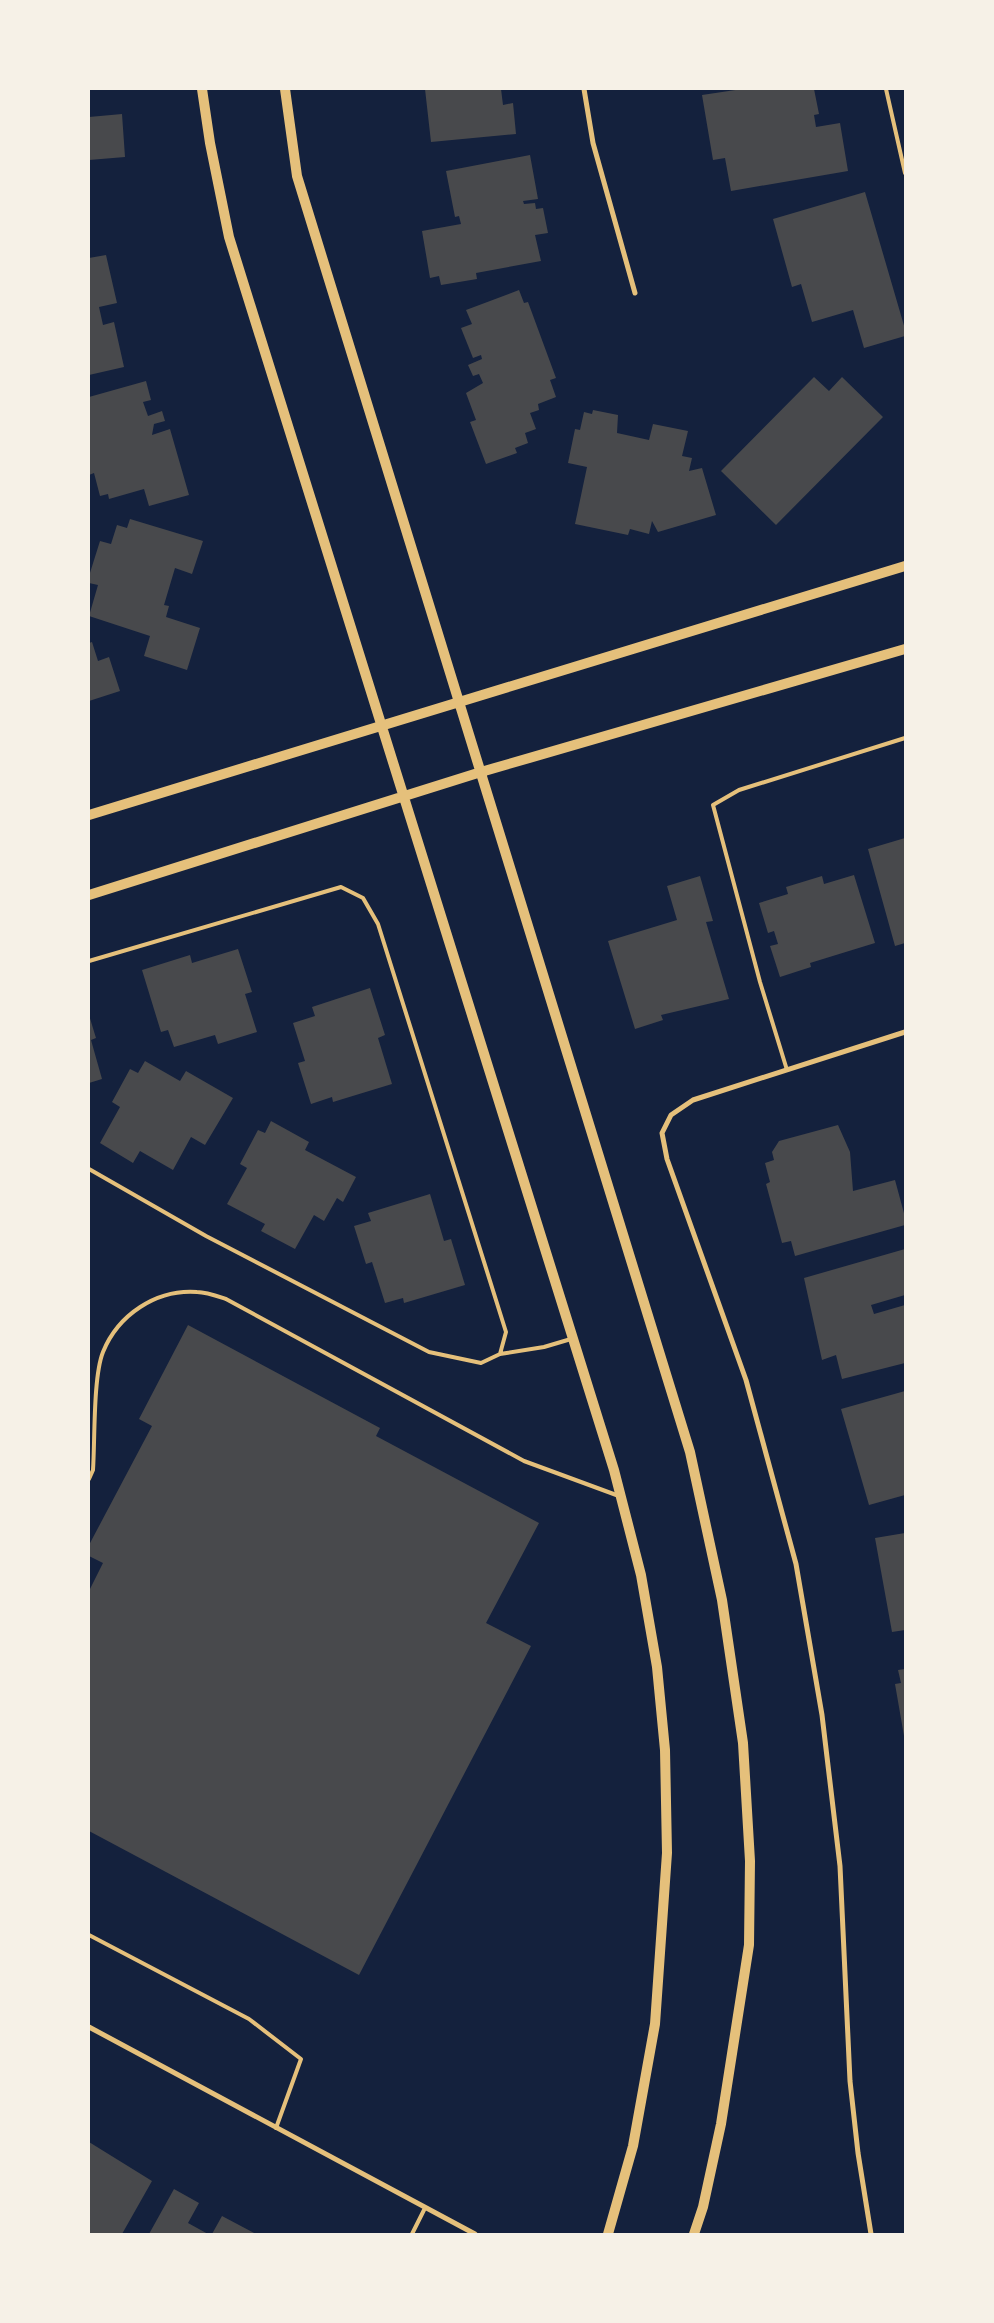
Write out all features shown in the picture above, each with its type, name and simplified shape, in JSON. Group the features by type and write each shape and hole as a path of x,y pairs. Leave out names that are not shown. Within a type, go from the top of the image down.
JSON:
{"main road":[{"path":"202,89 210,143 229,237 573,1338 621,1497 642,1575 657,1667 666,1750 667,1853 655,2024 633,2146 608,2234"},
{"path":"285,89 297,176 690,1452 722,1600 743,1743 750,1861 749,1945 721,2124 703,2207 694,2234"},
{"path":"89,815 905,566"},
{"path":"89,895 481,772 905,649"}],"street":[{"path":"584,89 593,143 635,293"},
{"path":"871,2234 858,2153 850,2081 840,1866 822,1715 796,1564 746,1380 667,1159 662,1133 671,1116 693,1100 905,1032"},
{"path":"89,2028 475,2234"}],"lane":[{"path":"886,89 905,174"},
{"path":"787,1070 760,982 713,805 739,790 905,738"},
{"path":"89,961 341,887 363,898 378,924 506,1332 500,1354"},
{"path":"89,1169 206,1236 429,1352 481,1364 500,1354 544,1347 573,1338"},
{"path":"89,1479 93,1470 98,1383 103,1353 118,1326 140,1306 167,1294 197,1292 226,1299 524,1461 621,1497"},
{"path":"89,1935 248,2019 301,2059 276,2128"},
{"path":"412,2234 425,2208"}],"building":[{"path":"425,89 501,89 503,105 513,103 516,134 431,142"},
{"path":"742,89 814,89 819,114 814,115 816,127 840,123 848,171 731,191 725,158 713,160 702,95"},
{"path":"122,114 125,157 89,160 89,117"},
{"path":"530,155 538,199 523,201 524,204 535,203 536,209 543,208 548,233 535,235 541,261 476,273 477,279 441,285 439,276 430,278 422,231 461,224 459,216 455,217 446,171"},
{"path":"865,192 905,329 905,336 864,348 853,310 812,322 801,284 792,287 773,219"},
{"path":"106,255 117,303 99,307 103,325 114,322 124,367 89,375 89,258"},
{"path":"519,290 524,303 528,302 556,378 550,380 556,397 538,404 539,410 530,413 536,429 525,433 528,443 515,448 517,453 486,464 470,422 476,420 466,393 483,383 479,374 473,376 468,365 482,359 481,355 473,358 461,328 472,324 466,310"},
{"path":"814,377 829,391 842,377 883,417 776,525 721,471"},
{"path":"146,381 151,400 143,402 148,416 162,411 165,421 154,424 152,435 170,429 189,495 149,506 144,489 109,499 108,494 100,496 94,473 89,475 89,397"},
{"path":"593,410 618,415 617,433 649,440 653,424 688,431 682,456 692,458 689,471 702,468 716,515 658,532 652,521 649,534 630,529 628,535 575,524 587,467 568,463 575,429 580,430 584,412 592,414"},
{"path":"130,519 203,541 192,574 175,568 164,605 169,606 166,617 200,628 187,670 144,656 150,636 89,616 98,585 89,583 89,576 100,541 111,544 117,525 127,528"},
{"path":"92,642 98,661 109,657 120,691 89,701 89,643"},
{"path":"905,838 905,943 895,946 868,849"},
{"path":"854,875 875,943 810,963 811,967 780,977 770,946 778,944 774,931 768,933 759,903 788,894 786,887 822,876 824,884"},
{"path":"700,876 713,921 706,922 729,999 661,1015 663,1020 635,1029 608,941 677,920 667,886"},
{"path":"238,949 252,992 245,994 257,1032 218,1044 215,1035 174,1047 168,1030 161,1032 142,970 190,955 192,963"},
{"path":"370,988 385,1035 378,1038 392,1084 333,1102 332,1097 311,1104 298,1063 305,1061 293,1023 315,1016 312,1007"},
{"path":"89,1015 96,1038 91,1040 102,1079 89,1083"},
{"path":"145,1061 180,1081 186,1071 233,1098 205,1145 191,1137 173,1170 140,1151 133,1163 100,1143 120,1107 112,1102 130,1069 138,1073"},
{"path":"271,1121 309,1142 305,1150 356,1177 343,1202 337,1198 324,1221 314,1215 295,1249 261,1231 265,1224 227,1204 247,1168 240,1164 258,1130 265,1133"},
{"path":"838,1125 850,1152 853,1191 895,1180 905,1217 905,1225 795,1256 791,1241 782,1243 766,1184 770,1182 765,1163 774,1160 772,1152 779,1141"},
{"path":"430,1194 444,1241 451,1239 465,1285 404,1303 403,1298 385,1303 372,1262 366,1264 354,1226 371,1221 368,1213"},
{"path":"905,1249 905,1295 871,1305 874,1314 905,1305 905,1363 842,1379 836,1355 822,1360 804,1278"},
{"path":"188,1325 380,1428 376,1436 539,1523 486,1623 531,1646 359,1975 89,1831 89,1591 103,1563 89,1556 89,1545 152,1426 139,1419"},
{"path":"905,1391 905,1495 869,1505 841,1409"},
{"path":"905,1533 905,1630 892,1632 875,1538"},
{"path":"905,1669 904,1736 895,1684 901,1683 898,1670"},
{"path":"89,2142 152,2181 122,2234 89,2234"},
{"path":"174,2189 199,2203 188,2223 208,2234 149,2234"},
{"path":"222,2216 256,2234 212,2234"}]}
